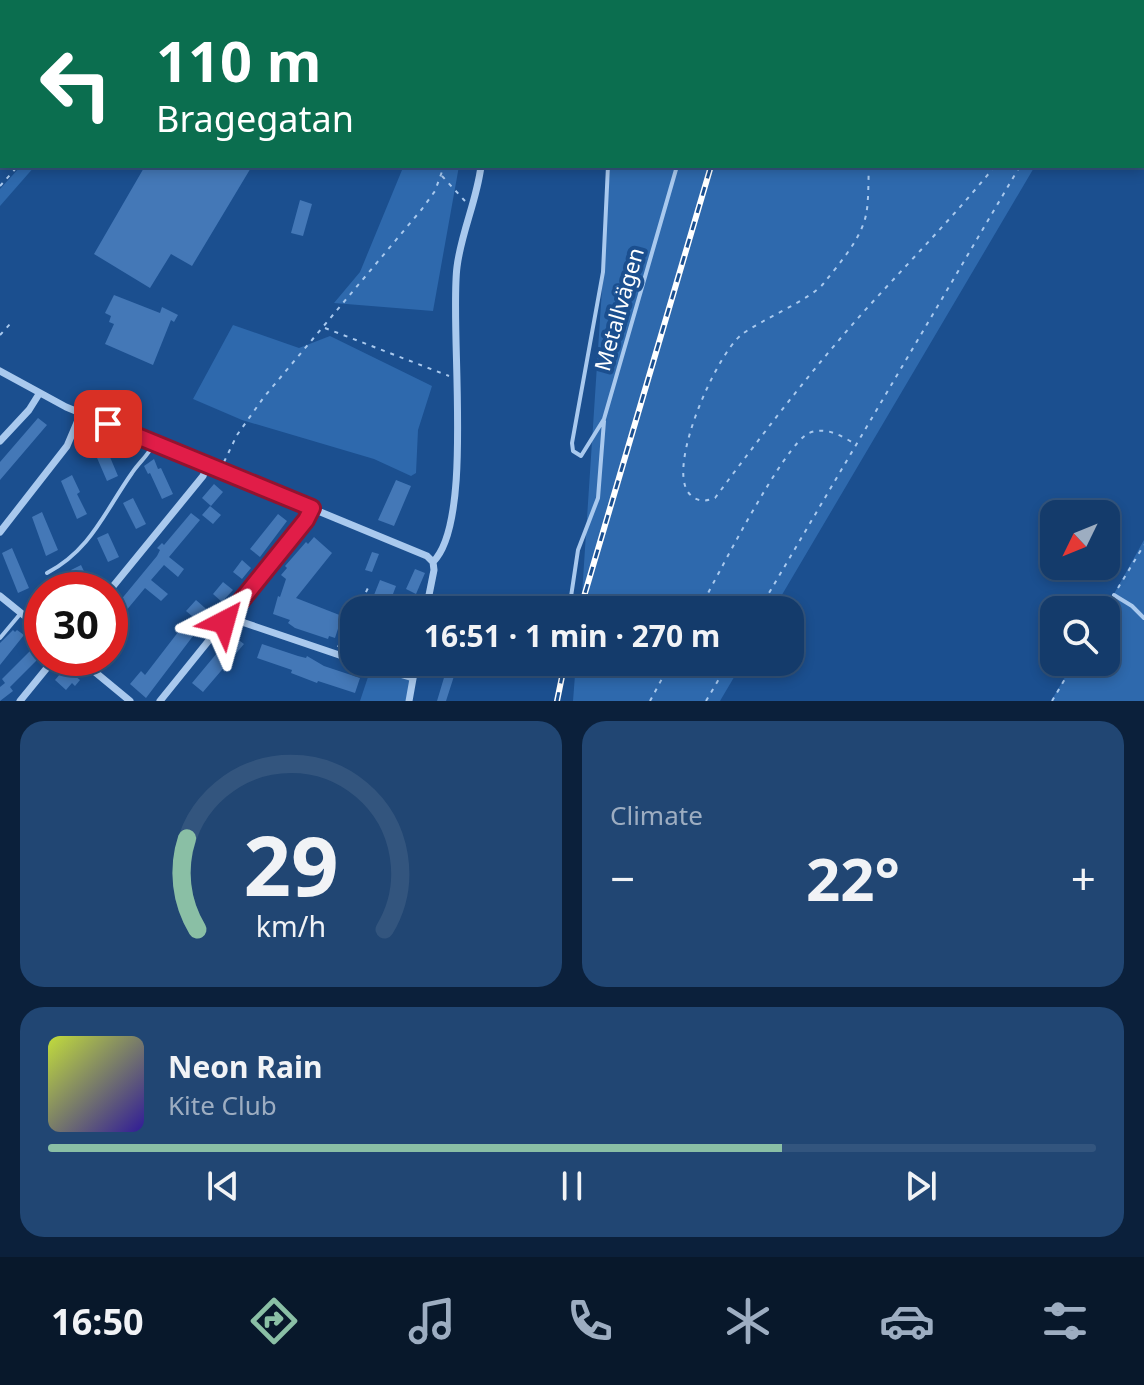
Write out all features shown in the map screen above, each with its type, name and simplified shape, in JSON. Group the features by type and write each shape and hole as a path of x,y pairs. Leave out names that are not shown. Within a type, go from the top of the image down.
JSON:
{"street":[{"path":"433,562 441,554 445,543 453,501 458,433 457,268 481,168"},
{"path":"0,371 39,394 81,413 427,556 433,562 434,570 429,596"},
{"path":"0,441 29,410 39,394"},
{"path":"0,532 67,446 81,413 95,396"},
{"path":"125,572 203,476 208,465"},
{"path":"160,701 306,520 312,508"},
{"path":"0,596 24,615"},
{"path":"230,615 239,621 340,655"},
{"path":"20,701 40,676"},
{"path":"100,676 130,701"},
{"path":"406,676 413,678 409,701"}],"lane":[{"name":"Metallvägen","path":"608,168 603,272 572,443 573,451 581,456 604,419 676,168"},
{"path":"571,596 578,550 598,498 604,419"},
{"path":"49,572 70,558 106,517 128,478 154,443"},
{"path":"1114,595 1144,618"},
{"path":"0,638 21,613"}],"path":[{"path":"0,186 16,168"},
{"path":"219,470 237,435 264,397 422,209 443,168"},
{"path":"869,168 866,217 845,256 820,287 741,336 726,351 713,372 686,452 685,485 689,494 699,500 706,502 715,498 783,407 993,168"},
{"path":"767,596 1019,168"},
{"path":"441,175 471,207"},
{"path":"0,335 11,323"},
{"path":"324,327 458,379"},
{"path":"707,596 773,479 797,443 809,433 819,431 837,434 856,445"},
{"path":"1114,595 1144,545"},
{"path":"364,596 369,586"},
{"path":"650,701 663,676"},
{"path":"706,701 721,676"},
{"path":"1052,701 1067,676"}],"shaded area":[{"path":"19,168 33,168 0,206 0,189"},
{"path":"395,168 459,168 433,311 334,303 360,272 402,170"},
{"path":"610,168 1034,168 781,596 582,596"},
{"path":"233,325 299,348 330,336 432,386 418,430 416,473 411,476 374,459 242,420 193,399"},
{"path":"1144,540 1144,701 1051,701 1066,676 1120,676 1120,596 1113,596"},
{"path":"368,676 412,678 408,701 360,701"},
{"path":"575,676 735,676 720,701 573,701"}],"building":[{"path":"144,168 251,168 192,266 171,254 150,288 94,254"},
{"path":"300,200 312,204 303,236 291,233"},
{"path":"114,295 160,313 162,307 178,315 174,322 171,320 153,365 105,344 114,324 109,322 111,316 105,313"},
{"path":"38,418 47,425 0,480 0,462"},
{"path":"102,438 118,476 107,481 91,444"},
{"path":"154,459 173,494 162,499 144,466"},
{"path":"72,475 87,514 77,519 61,481"},
{"path":"396,480 411,486 394,526 378,520"},
{"path":"214,484 223,492 211,506 202,498"},
{"path":"133,498 146,524 136,529 123,503"},
{"path":"210,506 221,515 213,524 202,515"},
{"path":"42,512 58,550 46,556 32,517"},
{"path":"191,513 200,520 169,557 184,569 178,577 164,565 151,580 168,594 161,601 145,588 128,608 128,591 157,556 160,550 157,548 162,543 164,545"},
{"path":"278,514 287,521 260,557 250,549"},
{"path":"108,533 119,557 108,562 97,538"},
{"path":"314,537 332,553 296,598 340,615 335,638 329,636 328,639 295,628 288,623 290,620 273,614 286,579 281,575 287,568 285,566 306,542 308,544"},
{"path":"12,548 24,576 24,590 18,593 2,553"},
{"path":"372,552 379,554 372,572 365,570"},
{"path":"242,560 251,568 242,579 233,572"},
{"path":"81,565 84,572 72,572"},
{"path":"415,569 425,573 416,594 406,589"},
{"path":"380,580 396,586 392,596 374,596"},
{"path":"223,582 233,590 222,602 213,594"},
{"path":"196,600 213,615 204,626 186,611"},
{"path":"182,627 193,636 146,698 130,684 141,671 145,675"},
{"path":"13,630 24,635 0,665 0,643"},
{"path":"232,635 244,644 203,692 192,683"},
{"path":"262,644 307,656 340,671 340,676 360,678 355,693 317,683 257,658"},
{"path":"24,657 24,673 10,687 13,691 0,701 0,687 5,683 2,679"},
{"path":"58,676 75,676 80,680 66,690 55,680"},
{"path":"444,676 454,676 446,701 437,701"}],"railway":[{"path":"584,596 710,168"},
{"path":"557,701 562,676"}],"route":[{"path":"108,424 312,508 306,520 224,622"}]}
